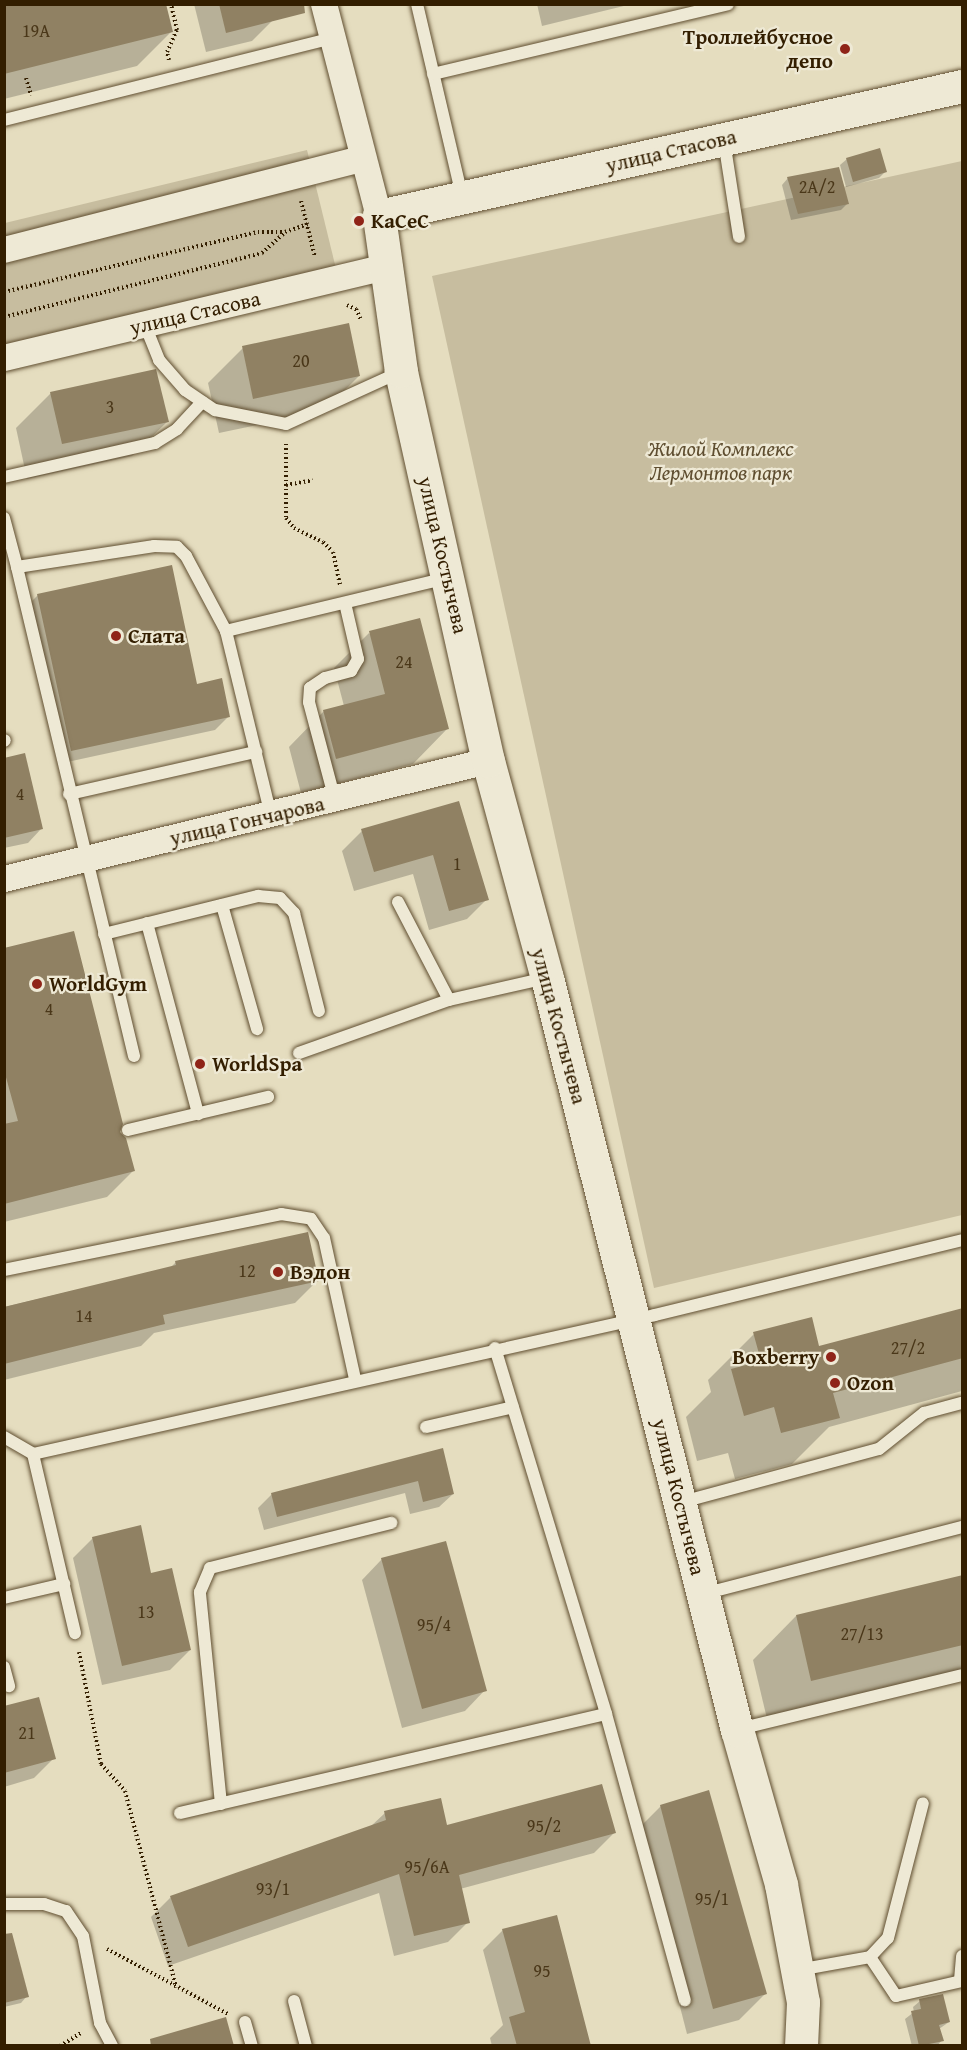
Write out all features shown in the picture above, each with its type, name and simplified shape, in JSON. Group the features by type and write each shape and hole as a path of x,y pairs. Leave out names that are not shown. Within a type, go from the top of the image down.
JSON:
{"street":[{"name":"улица Костычева","path":"324,4 362,159 379,216 401,371 449,577 488,761 547,978 682,1502 702,1595 737,1730 781,1884 803,2002 801,2046"},
{"name":"улица Стасова","path":"379,216 963,86"},
{"path":"4,250 362,159"},
{"name":"улица Стасова","path":"4,358 385,267"},
{"name":"улица Гончарова","path":"4,879 488,761"}],"lane":[{"path":"417,4 462,198"},
{"path":"433,74 728,4"},
{"path":"4,120 334,38"},
{"path":"724,139 739,237"},
{"path":"145,325 159,360 185,390 202,402 215,410 286,424 401,371"},
{"path":"4,477 155,443 177,429 202,402"},
{"path":"4,518 134,1056"},
{"path":"17,567 154,546 177,548 186,556 226,631 271,815"},
{"path":"226,631 449,577"},
{"path":"335,800 309,702 310,688 325,678 351,671 358,659 345,603"},
{"path":"69,794 256,753"},
{"path":"104,934 258,896 280,898 294,913 319,1011"},
{"path":"399,902 449,1000"},
{"path":"222,904 257,1029"},
{"path":"147,923 198,1114"},
{"path":"299,1053 449,1000 547,978"},
{"path":"128,1130 268,1097"},
{"path":"4,1270 281,1214 311,1219 324,1238 355,1379"},
{"path":"4,1437 33,1454 355,1379 634,1318 963,1240"},
{"path":"495,1348 606,1714 685,2000"},
{"path":"682,1502 879,1449 924,1413 963,1403"},
{"path":"426,1427 513,1407"},
{"path":"33,1454 75,1633"},
{"path":"222,1804 200,1592 210,1568 390,1523"},
{"path":"702,1595 963,1527"},
{"path":"4,1598 64,1584"},
{"path":"4,1667 9,1686"},
{"path":"737,1730 963,1675"},
{"path":"180,1813 606,1714"},
{"path":"797,1970 870,1957 888,1938 923,1803"},
{"path":"4,1904 44,1904 66,1911 83,1936 100,2023 112,2046"},
{"path":"870,1957 896,1996 961,1981 963,1956"},
{"path":"294,2001 306,2046"},
{"path":"239,2019 252,2046"}],"path":[{"path":"167,52 177,30 171,4"},
{"path":"26,78 29,91"},
{"path":"299,192 318,270"},
{"path":"4,292 247,235 285,232 308,224"},
{"path":"4,317 262,253 285,232"},
{"path":"286,424 286,518 294,528 323,542 333,552 345,603"},
{"path":"286,485 313,480"},
{"path":"75,1633 101,1764 125,1791 176,1987"},
{"path":"83,1936 239,2019"}],"green space":[{"path":"307,150 340,285 5,370 5,223"},
{"name":"Жилой Комплекс Лермонтов парк","path":"962,161 962,1215 654,1288 432,276"}],"building":[{"path":"4,4 166,4 173,32 4,74"},
{"path":"219,4 304,4 305,13 226,33"},
{"path":"880,148 887,172 853,182 846,158"},
{"path":"839,167 849,204 798,214 787,177"},
{"path":"349,323 360,376 253,399 242,346"},
{"path":"156,369 169,422 62,444 50,392"},
{"name":"Слата","path":"172,565 197,684 222,678 230,717 71,751 37,594"},
{"path":"420,618 449,729 336,759 323,710 385,694 369,631"},
{"path":"25,753 43,829 4,838 4,758"},
{"path":"459,801 489,900 449,911 433,855 374,872 361,829"},
{"path":"74,931 123,1124 120,1132 126,1138 135,1171 4,1204 4,1124 18,1121 4,1070 4,948"},
{"path":"308,1232 319,1281 163,1315 165,1324 4,1364 4,1307 176,1265 175,1261"},
{"path":"963,1308 963,1358 833,1393 840,1418 781,1433 774,1407 744,1416 731,1369 761,1361 753,1332 812,1317 819,1346"},
{"path":"443,1448 454,1494 423,1502 418,1481 277,1517 271,1493"},
{"path":"141,1525 151,1573 172,1568 191,1650 122,1666 92,1537"},
{"path":"446,1541 487,1691 422,1709 381,1558"},
{"path":"963,1575 963,1645 811,1681 796,1615"},
{"path":"39,1697 56,1759 4,1773 4,1706"},
{"path":"602,1784 616,1833 459,1875 470,1923 414,1936 399,1874 188,1947 170,1896 386,1820 384,1811 441,1798 447,1825"},
{"path":"709,1790 767,1994 713,2009 660,1805"},
{"path":"557,1915 591,2046 517,2046 509,2017 525,2012 502,1929"},
{"path":"12,1933 29,1997 4,2003 4,1934"},
{"path":"943,1994 950,2022 939,2025 944,2041 919,2046 911,2011 921,2009 919,1999"},
{"path":"226,2017 234,2046 151,2046 150,2039"}],"place":[{"name":"Троллейбусное депо","path":"845,49"},
{"name":"KaCeC","path":"359,221"},
{"name":"Слата","path":"116,636"},
{"name":"WorldGym","path":"37,984"},
{"name":"WorldSpa","path":"200,1064"},
{"name":"Вэдон","path":"278,1272"},
{"name":"Boxberry","path":"831,1357"},
{"name":"Ozon","path":"835,1383"}]}
